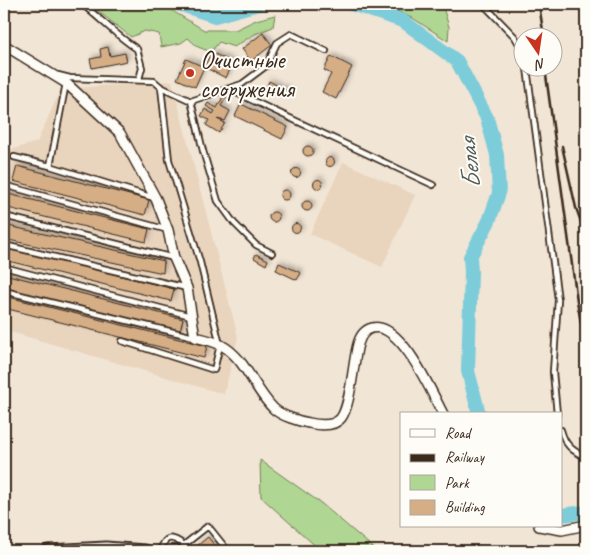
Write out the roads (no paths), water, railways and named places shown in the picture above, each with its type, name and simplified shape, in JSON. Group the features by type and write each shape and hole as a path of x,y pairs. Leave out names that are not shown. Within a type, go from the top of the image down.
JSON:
{"main road":[{"path":"48,551 106,548 145,551"}],"street":[{"path":"4,45 66,83 120,133 156,199 168,230 174,258 187,288 196,337 220,345 248,372 274,408 293,418 322,424 333,423 341,418 362,334 370,328 385,329 396,336 426,380 441,412"},
{"path":"550,528 562,530 586,525"}],"lane":[{"path":"82,4 106,22 118,37 137,49 142,68 139,79"},
{"path":"483,4 512,37"},
{"path":"50,72 70,78 154,81 161,87 191,101 242,84 266,66 278,43 290,34 326,51"},
{"path":"528,78 558,300 553,372 557,412"},
{"path":"50,166 66,83"},
{"path":"122,341 214,370 220,345 200,262 169,160 161,87"},
{"path":"228,89 433,184"},
{"path":"191,101 203,151 218,200 234,223 256,245 272,253"},
{"path":"14,157 50,166 156,199"},
{"path":"4,185 168,230"},
{"path":"4,216 174,258"},
{"path":"4,245 187,288"},
{"path":"4,267 193,317"},
{"path":"4,291 196,337"},
{"path":"562,434 564,441 572,451 586,458"},
{"path":"184,544 208,526 228,551"},
{"path":"160,551 163,542 167,539 177,539 189,551"}],"waterway":[{"name":"Белая","path":"179,4 215,16 258,4"},
{"name":"Белая","path":"352,4 403,21 457,61 487,118 497,155 499,193 489,221 470,257 468,371 478,412"},
{"name":"Белая","path":"562,515 586,512"}],"railway":[{"path":"539,4 543,28"},
{"path":"546,78 577,301 586,350"},
{"path":"562,146 576,208 586,235"}],"place":[{"name":"Очистные сооружения","path":"190,73"}]}
